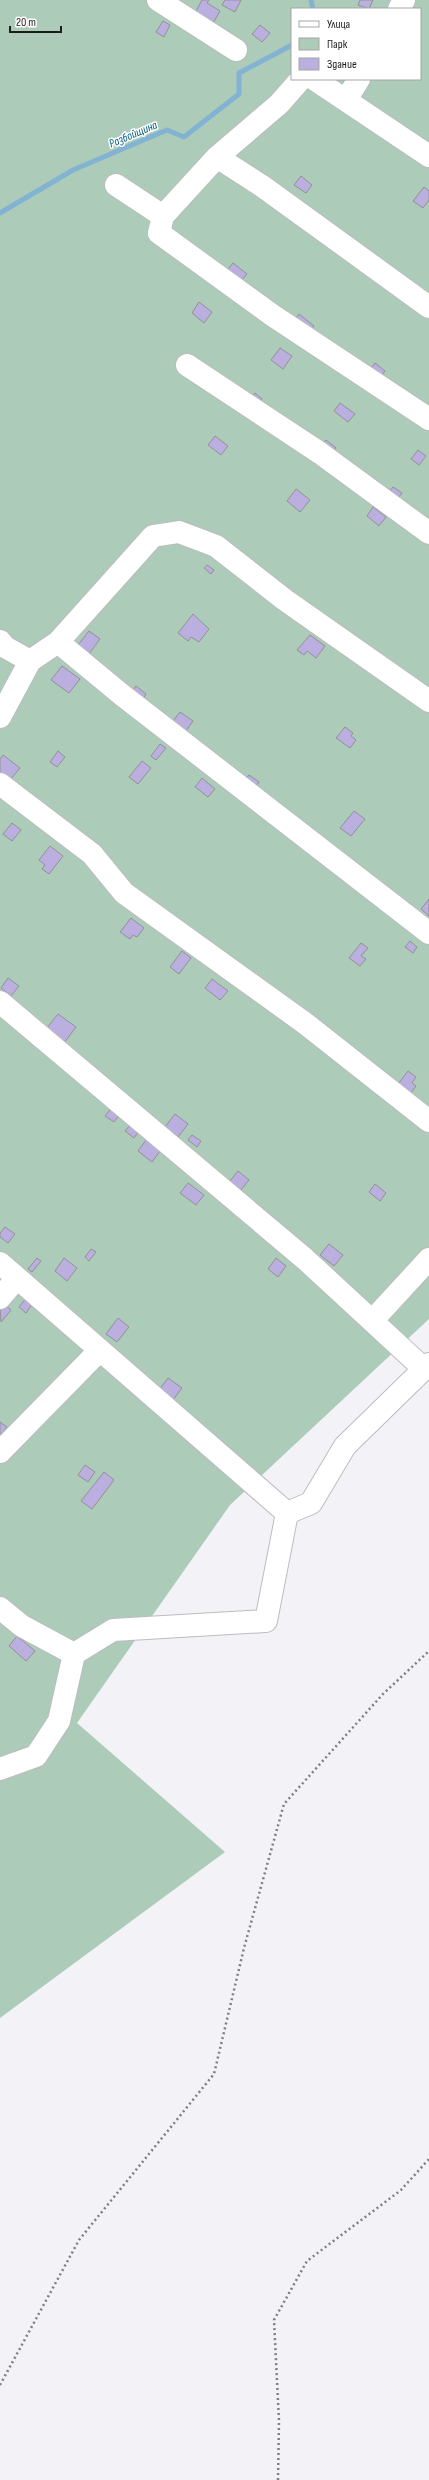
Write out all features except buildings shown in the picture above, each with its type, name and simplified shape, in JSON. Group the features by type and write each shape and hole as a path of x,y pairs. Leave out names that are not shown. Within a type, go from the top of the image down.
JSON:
{"lane":[{"path":"158,0 236,50"},
{"path":"300,80 279,104 217,157 163,216 159,232 272,315 429,419"},
{"path":"316,80 429,156"},
{"path":"346,100 358,80"},
{"path":"217,157 262,186 429,307"},
{"path":"116,185 163,216"},
{"path":"187,365 320,454 429,533"},
{"path":"0,716 30,661 58,642 153,536 179,532 216,546 285,600 429,701"},
{"path":"0,641 5,647 30,661"},
{"path":"58,642 122,695 429,933"},
{"path":"0,784 92,854 124,893 306,1024 429,1122"},
{"path":"0,1002 304,1259 372,1321 426,1366 346,1446 311,1503 287,1513"},
{"path":"372,1321 429,1259"},
{"path":"0,1263 287,1513"},
{"path":"0,1298 17,1278"},
{"path":"0,1452 100,1350"},
{"path":"0,1769 36,1756 59,1721 74,1654 112,1630 266,1621 287,1513"},
{"path":"0,1608 22,1626 74,1654"}],"path":[{"path":"0,2385 79,2240 214,2074 244,1948 284,1804 383,1694 429,1651"},
{"path":"278,2480 279,2421 274,2320 307,2261 401,2190 429,2159"}],"green space":[{"path":"0,0 429,0 429,1319 230,1505 77,1723 225,1852 0,2018"}],"waterway":[{"name":"Разбойщина","path":"311,0 313,8"},
{"name":"Разбойщина","path":"0,213 73,170 167,130 184,137 239,94 239,73 291,46"}]}
